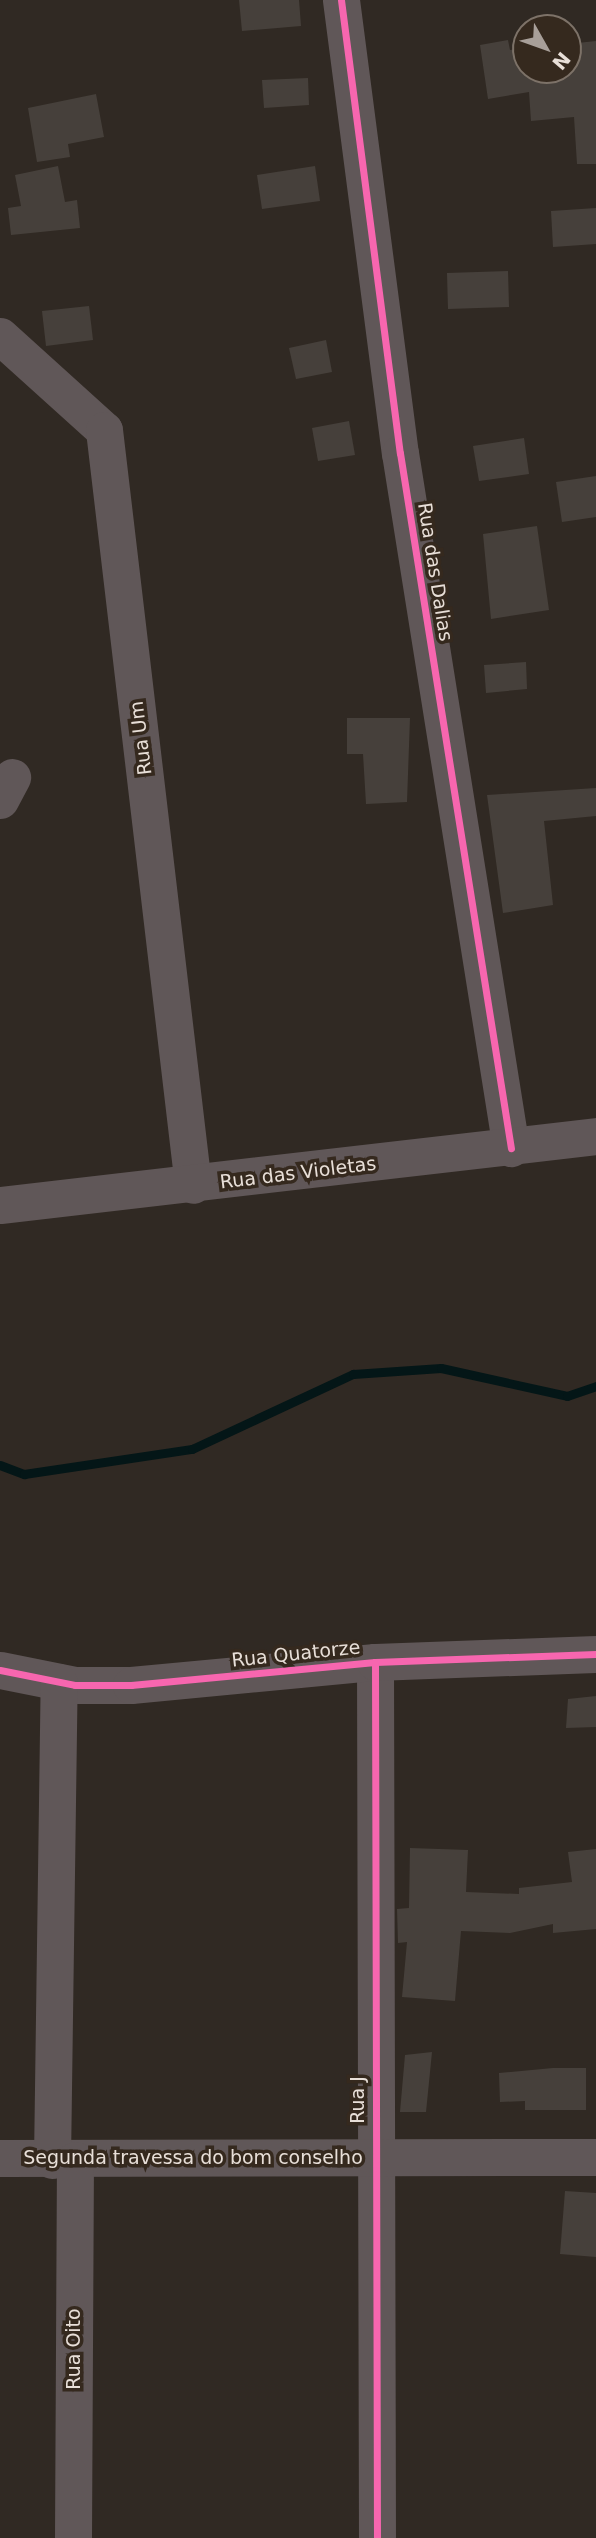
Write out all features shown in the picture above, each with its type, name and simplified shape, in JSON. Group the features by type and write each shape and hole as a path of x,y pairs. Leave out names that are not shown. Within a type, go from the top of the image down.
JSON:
{"street":[{"name":"Rua das Dalias","path":"341,0 400,453 511,1148"},
{"name":"Rua Um","path":"0,335 104,430 193,1185"},
{"name":"Rua das Violetas","path":"0,1205 193,1185 596,1136"},
{"name":"Rua Quatorze","path":"0,1670 59,1682 131,1685 375,1662 596,1654"},
{"name":"Rua J","path":"375,1662 373,2157 377,2538"},
{"name":"Rua Oito","path":"59,1682 63,2160 72,2538"},
{"name":"Segunda travessa do bom conselho","path":"0,2158 63,2160 596,2157"}],"building":[{"path":"239,0 299,0 301,26 242,31"},
{"path":"508,40 512,50 512,84 582,84 582,42 596,41 596,164 577,164 574,117 531,121 529,92 488,99 480,45"},
{"path":"308,78 309,105 264,108 262,80"},
{"path":"96,94 104,137 68,144 70,157 37,162 28,108"},
{"path":"58,166 65,202 77,200 80,228 11,235 8,208 21,206 15,175"},
{"path":"315,166 320,201 262,209 257,175"},
{"path":"596,208 596,244 553,247 551,211"},
{"path":"508,271 509,307 448,309 447,273"},
{"path":"89,306 93,340 46,346 42,311"},
{"path":"326,340 332,372 296,379 289,348"},
{"path":"349,421 355,455 318,461 312,428"},
{"path":"524,438 529,474 479,481 473,446"},
{"path":"596,476 596,517 562,522 556,482"},
{"path":"537,526 549,610 491,619 483,534"},
{"path":"526,662 527,689 486,693 484,665"},
{"path":"347,718 410,718 407,802 366,804 363,754 347,754"},
{"path":"596,788 596,816 544,821 553,905 503,913 487,795"},
{"path":"596,1696 596,1727 566,1728 568,1699"},
{"path":"410,1848 468,1850 466,1892 519,1894 519,1888 572,1882 568,1852 596,1849 596,1929 553,1933 553,1924 510,1933 461,1931 455,2001 402,1997 407,1942 398,1943 397,1909 409,1908"},
{"path":"432,2052 426,2112 400,2112 405,2055"},
{"path":"586,2068 586,2110 525,2110 525,2101 500,2102 499,2073"},
{"path":"565,2191 596,2193 596,2257 560,2254"}],"waterway":[{"path":"0,1465 24,1474 192,1449 353,1374 441,1368 567,1396 596,1386"}],"cycle path":[{"path":"341,0 400,453 511,1148"},
{"path":"0,1670 75,1685 131,1685 375,1662 596,1654"},
{"path":"375,1662 377,2538"}]}
